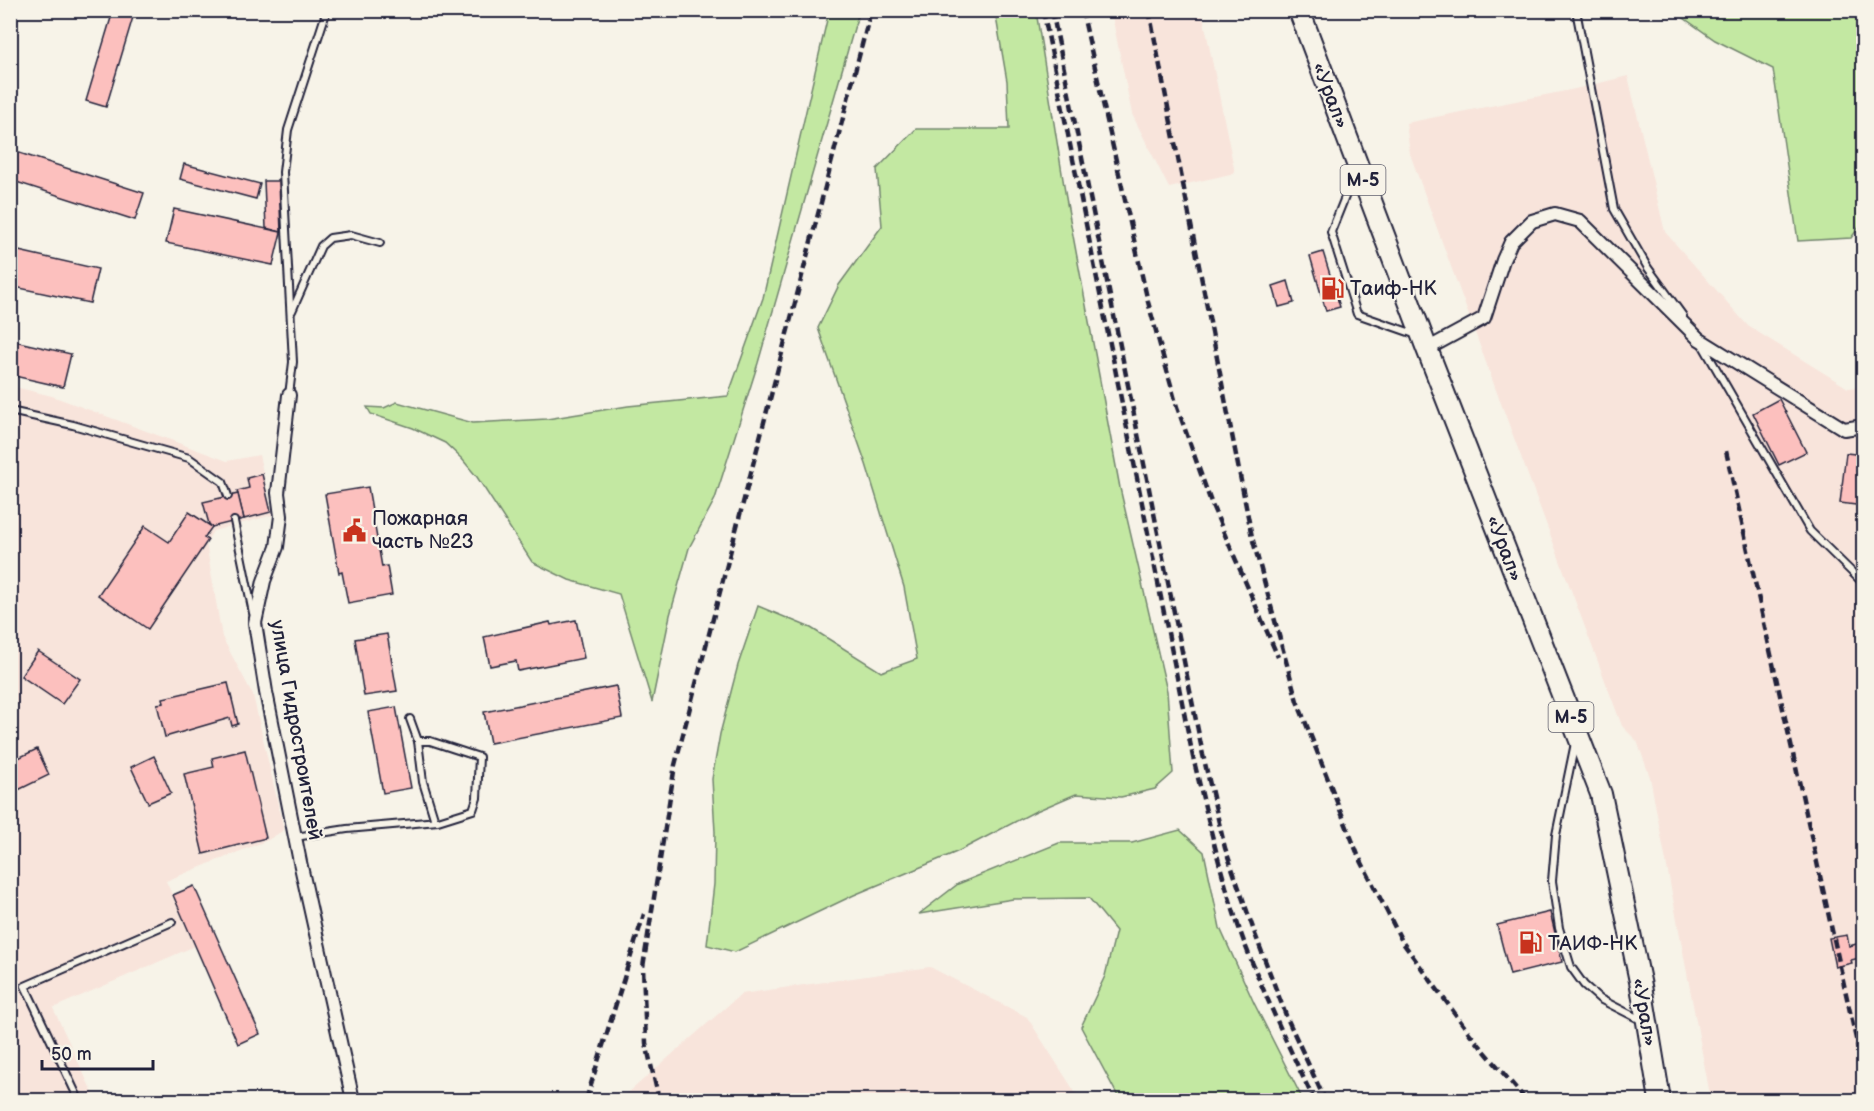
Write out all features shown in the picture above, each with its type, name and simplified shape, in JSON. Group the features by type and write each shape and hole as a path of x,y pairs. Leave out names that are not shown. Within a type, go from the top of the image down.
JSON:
{"highway":[{"name":"«Урал»","path":"1299,10 1600,794 1648,1023 1660,1101"}],"street":[{"path":"1425,342 1484,318 1511,242 1532,221 1555,214 1580,221 1699,339 1844,429 1863,426"},
{"name":"улица Гидростроителей","path":"289,395 278,493 281,516 277,547 264,581 255,623 266,692 295,837 353,1101"}],"lane":[{"name":"улица Гидростроителей","path":"289,395 293,362 283,172 288,130 327,10"},
{"path":"1576,10 1614,209 1648,268 1699,339 1810,531 1863,584"},
{"path":"1358,165 1331,232 1357,314 1425,342"},
{"path":"291,314 321,246 330,238 351,235 380,243"},
{"path":"10,411 73,425 189,458 223,482 228,496"},
{"path":"234,521 255,623"},
{"path":"410,719 418,741 423,782 435,821"},
{"path":"1577,734 1555,846 1552,881 1559,928 1571,967 1584,985 1600,999 1648,1023"},
{"path":"295,837 347,829 435,821 473,810 477,798 479,757 430,741 418,741"},
{"path":"79,1101 25,986 172,922"}],"shaded area":[{"path":"1111,11 1202,11 1235,173 1169,188 1132,114"},
{"path":"1628,76 1665,232 1748,326 1848,388 1863,387 1863,1100 1711,1100 1650,777 1637,741 1622,726 1410,154 1406,123"},
{"path":"11,386 52,396 227,461 259,455 273,515 213,531 206,543 222,637 253,695 284,830 268,840 166,881 195,946 53,1008 96,1100 11,1100"},
{"path":"930,967 1027,1017 1080,1100 620,1100 741,994"}],"green space":[{"path":"829,11 859,11 758,363 715,499 689,548 670,615 652,702 619,594 569,580 532,562 477,477 445,443 413,428 371,414 367,407 384,408 397,402 473,423 547,419 628,406 728,396 763,298"},
{"path":"995,11 1036,11 1066,198 1120,488 1167,691 1173,773 1155,789 1121,797 1076,794 1034,812 959,851 854,895 735,952 707,945 714,884 715,832 712,779 720,734 738,665 758,606 811,628 881,672 917,659 904,587 866,464 818,328 839,285 882,226 877,169 916,129 1009,129 1007,81"},
{"path":"1674,11 1863,11 1863,222 1851,238 1798,241 1773,69 1715,40"},
{"path":"1180,830 1204,852 1220,928 1254,1003 1303,1100 1120,1100 1081,1027 1105,976 1116,931 1089,898 1013,899 919,914 958,884 1059,843 1132,843"}],"building":[{"path":"113,11 133,17 106,107 86,101"},
{"path":"10,150 144,193 135,220 10,180"},
{"path":"184,164 260,184 256,199 180,179"},
{"path":"264,181 279,181 281,232 266,228"},
{"path":"174,209 281,232 273,265 166,243"},
{"path":"10,249 98,269 90,303 10,286"},
{"path":"1323,252 1340,307 1326,311 1310,256"},
{"path":"1288,281 1294,303 1279,307 1273,286"},
{"path":"10,340 71,354 63,387 10,375"},
{"path":"1779,399 1806,452 1779,465 1753,413"},
{"path":"1846,453 1864,455 1864,506 1840,503"},
{"path":"262,474 271,512 244,519 237,491 249,488 247,478"},
{"name":"Пожарная часть №23","path":"368,487 382,567 387,566 392,595 348,603 342,572 339,573 325,494"},
{"path":"238,494 244,519 212,527 209,524 203,502"},
{"path":"189,512 212,527 204,538 208,540 148,629 98,595 145,526 169,542"},
{"path":"576,620 584,658 518,671 516,661 490,666 484,637 550,622 551,625"},
{"path":"387,634 397,691 364,696 355,639"},
{"path":"38,651 80,679 62,704 21,676"},
{"path":"228,683 238,724 232,726 230,718 165,737 157,704 164,703 163,698"},
{"path":"616,686 622,718 490,743 484,712"},
{"path":"396,707 411,788 383,793 368,712"},
{"path":"37,749 49,775 10,794 10,762"},
{"path":"245,750 266,838 203,854 184,774 214,767 212,758"},
{"path":"154,756 171,793 148,803 131,767"},
{"path":"194,886 260,1034 238,1044 173,895"},
{"name":"ТАИФ-НК","path":"1550,912 1562,962 1510,975 1497,925"},
{"path":"1847,935 1849,946 1864,942 1864,957 1835,967 1829,938"}],"railway":[{"path":"659,1100 646,1043 643,967 675,765 871,10"},
{"path":"1043,10 1193,757 1210,827 1244,942 1314,1100"},
{"path":"1052,10 1203,755 1225,848 1287,1018 1325,1100"},
{"path":"1082,10 1148,302 1177,407 1212,505 1278,657"},
{"path":"1149,10 1252,537 1297,701 1358,855 1403,943 1470,1034 1526,1100"},
{"path":"1726,451 1864,1075"},
{"path":"586,1100 644,914"},
{"path":"1860,1066 1864,1093"}],"place":[{"name":"Таиф-НК","path":"1332,288"},
{"name":"Пожарная часть №23","path":"354,530"},
{"name":"ТАИФ-НК","path":"1530,943"}]}
